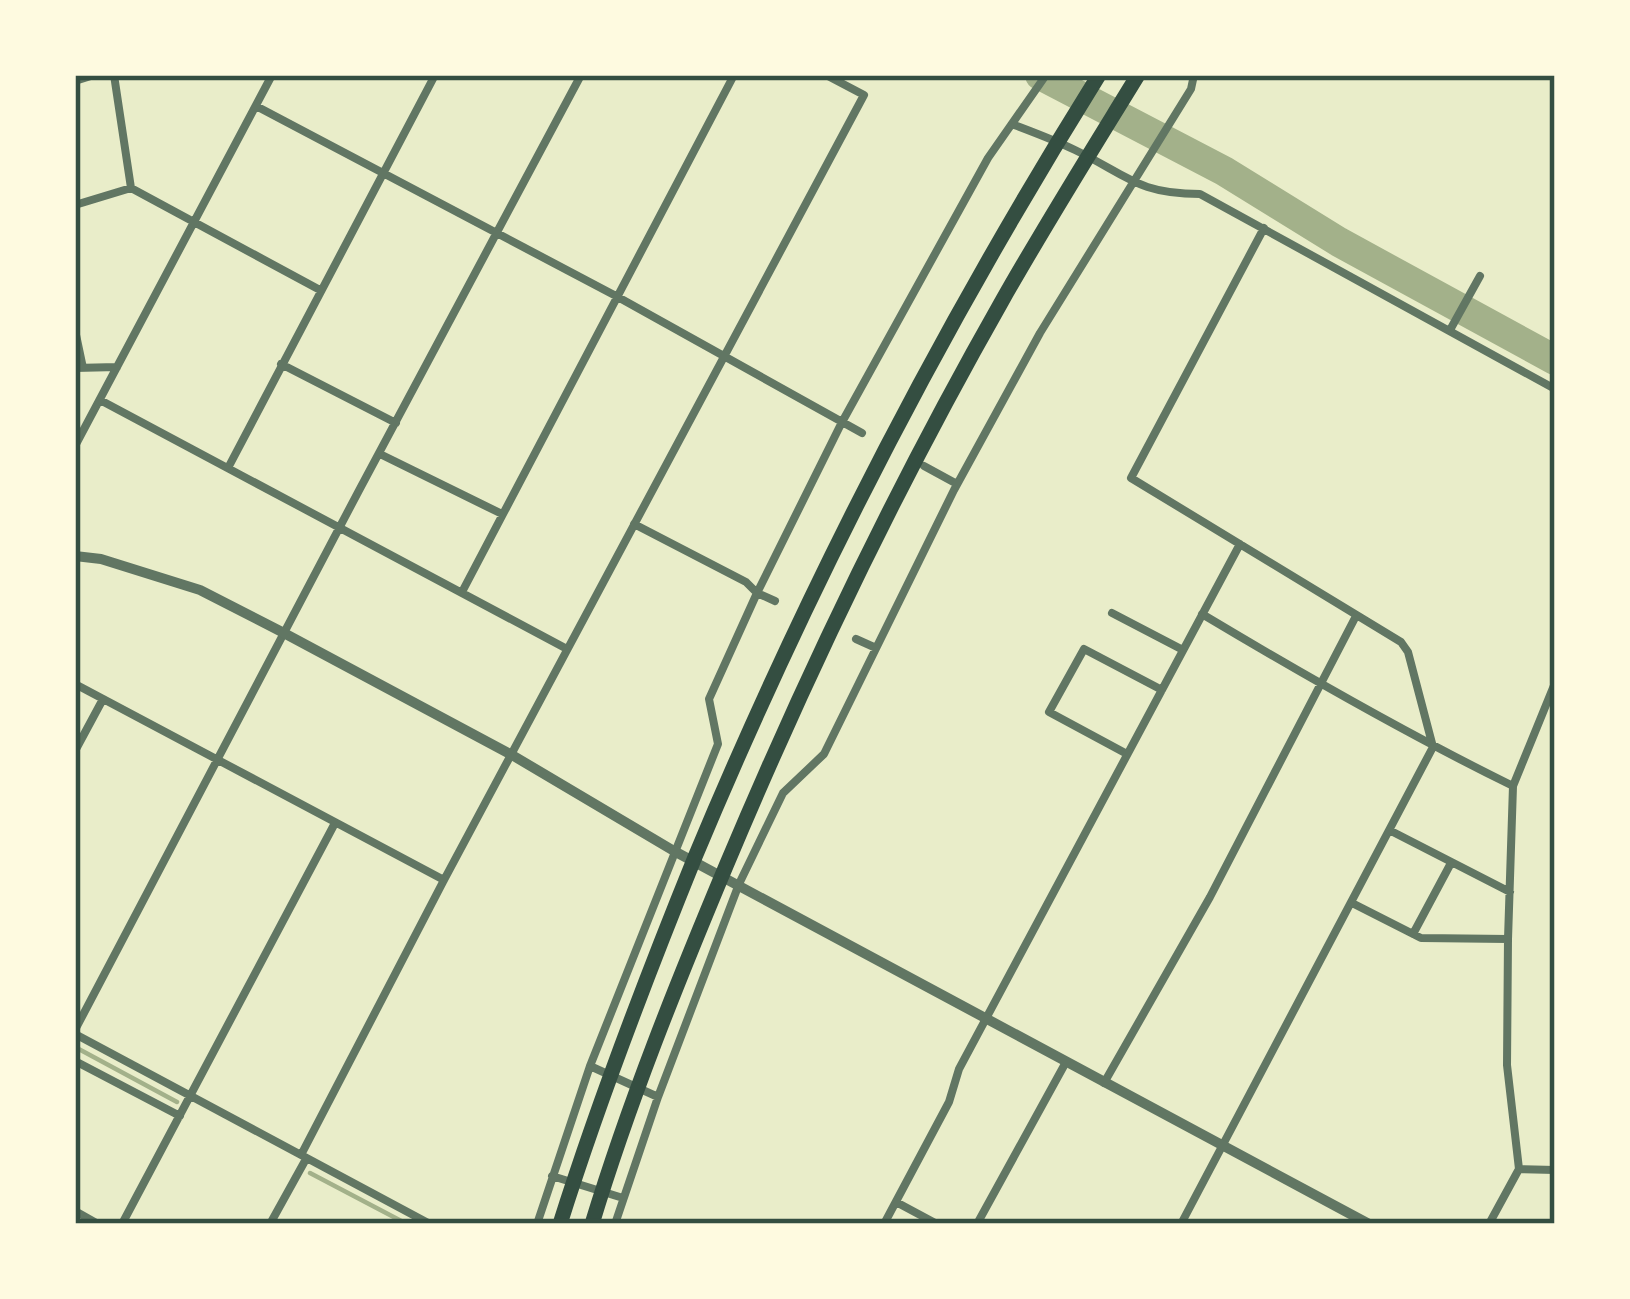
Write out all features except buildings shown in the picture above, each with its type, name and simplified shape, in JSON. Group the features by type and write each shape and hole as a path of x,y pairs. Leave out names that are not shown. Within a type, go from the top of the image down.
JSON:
{"highway":[{"path":"560,1224 665,931 783,653 865,486 976,282 1099,75"},
{"path":"592,1224 693,944 813,666 1002,301 1138,75"}],"street":[{"path":"75,81 94,75"},
{"path":"114,75 131,188"},
{"path":"75,446 272,75"},
{"path":"228,468 435,75"},
{"path":"430,1224 75,1032 282,632 581,75"},
{"path":"462,592 734,75"},
{"path":"270,1224 444,880 863,95 826,75"},
{"path":"537,1224 590,1066 718,744 709,699 842,424 988,158 1046,75"},
{"path":"615,1224 740,884 783,793 824,754 957,484 1040,333 1191,89 1194,75"},
{"path":"256,106 616,296 862,433"},
{"path":"1012,124 1077,150 1132,183 1168,194 1200,194 1555,389"},
{"path":"75,205 131,188 320,290"},
{"path":"1181,1224 1433,747 1401,641 1131,478 1264,228"},
{"path":"1450,330 1480,276"},
{"path":"75,331 79,368 117,368"},
{"path":"281,364 396,423"},
{"path":"100,400 568,649"},
{"path":"380,454 502,514"},
{"path":"924,466 957,484"},
{"path":"634,524 775,601"},
{"path":"884,1224 949,1102 959,1069 1240,544"},
{"path":"75,556 101,559 200,590 282,632 512,754 674,850 1369,1224"},
{"path":"1112,614 1184,650"},
{"path":"1202,614 1319,684 1513,786"},
{"path":"1104,1083 1210,897 1356,616"},
{"path":"856,639 876,648"},
{"path":"1127,754 1049,712 1084,649 1162,689"},
{"path":"1490,1224 1519,1169 1507,1065 1513,786 1555,683"},
{"path":"75,684 444,880"},
{"path":"75,751 103,699"},
{"path":"122,1224 335,823"},
{"path":"1391,830 1510,892"},
{"path":"1413,934 1451,863"},
{"path":"1352,903 1421,938 1508,939"},
{"path":"75,1061 180,1116"},
{"path":"977,1224 1066,1062"},
{"path":"590,1066 658,1097"},
{"path":"1519,1169 1555,1170"},
{"path":"552,1176 623,1198"},
{"path":"896,1202 937,1224"},
{"path":"75,1211 98,1224"}],"waterway":[{"path":"1040,75 1224,171 1339,242 1555,360"},
{"path":"75,1047 177,1102"},
{"path":"310,1173 407,1224"}]}
